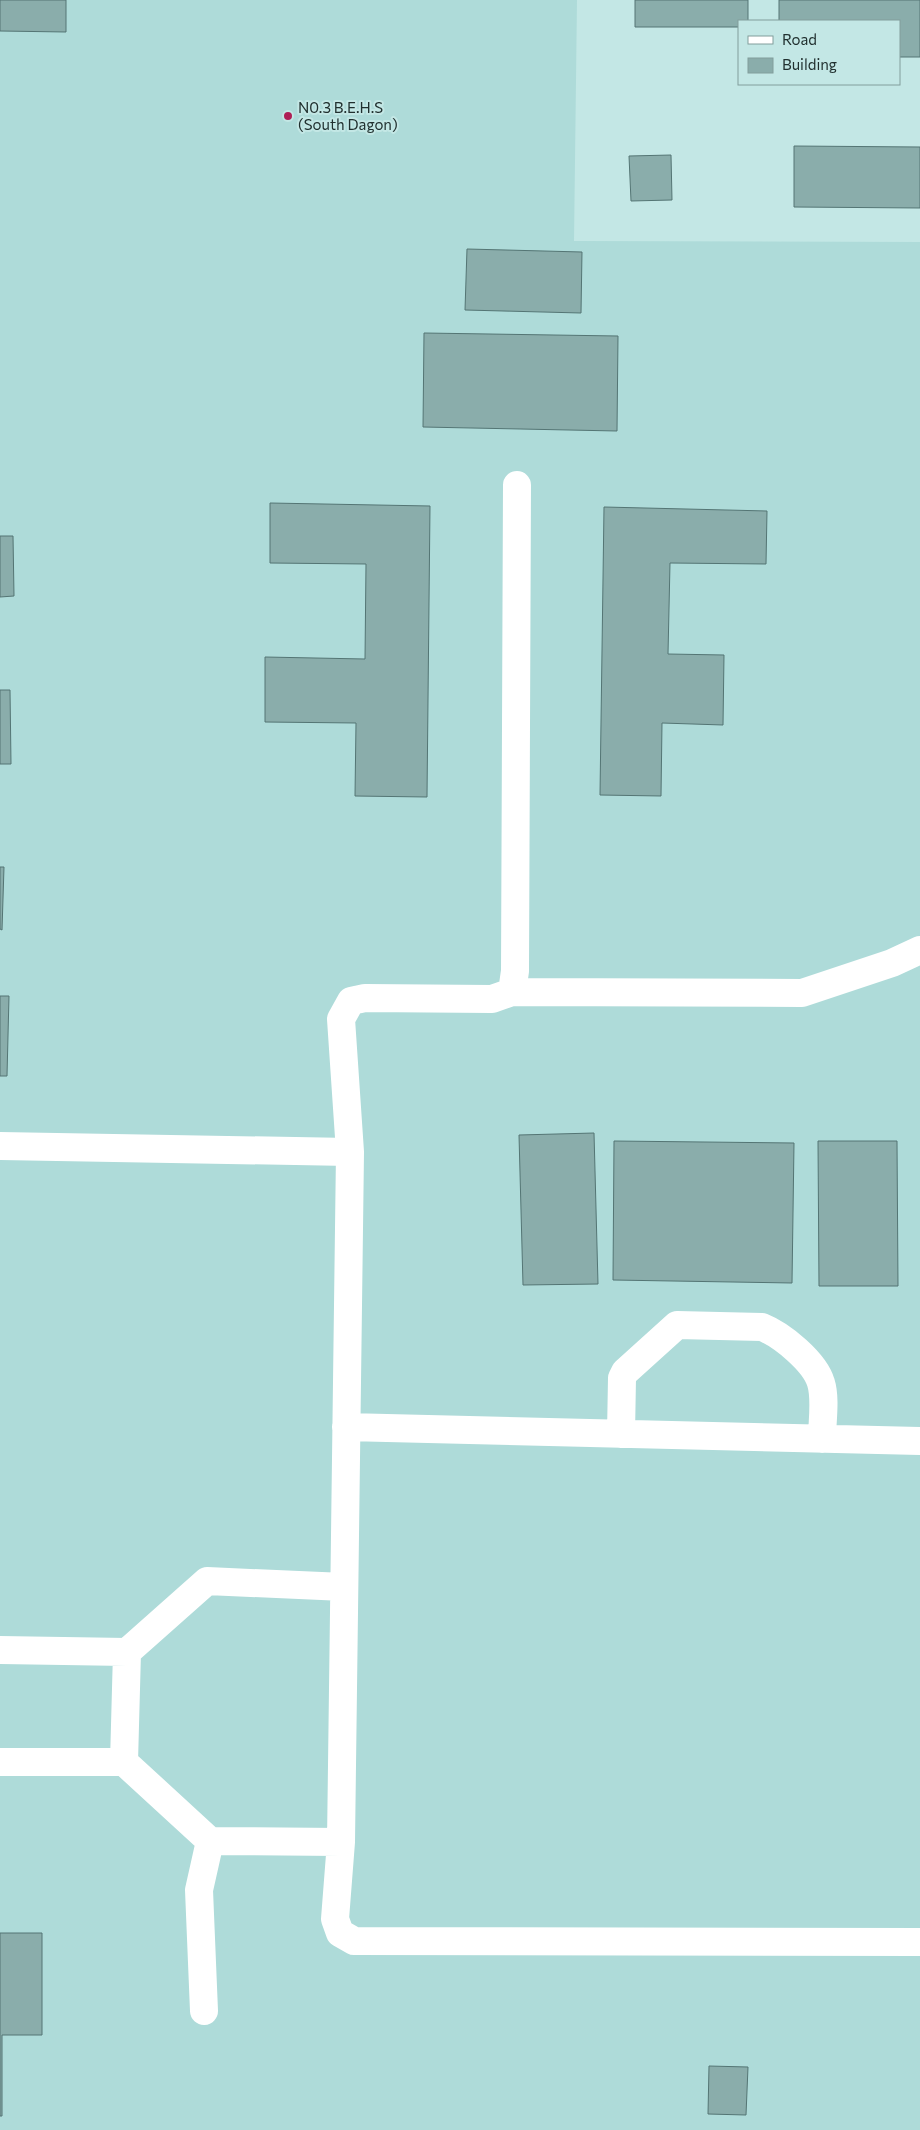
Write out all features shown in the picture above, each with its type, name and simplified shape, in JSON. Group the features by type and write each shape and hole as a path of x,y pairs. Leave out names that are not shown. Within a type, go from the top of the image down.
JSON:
{"lane":[{"path":"512,992 515,971 517,485"},
{"path":"920,950 892,964 802,993 512,992 492,999 365,998 351,1001 341,1019 350,1152 342,1842 335,1919 340,1933 354,1941 920,1942"},
{"path":"0,1146 350,1152"},
{"path":"621,1434 622,1378 625,1372 677,1325 762,1327 775,1332 789,1342 818,1375 821,1384 822,1438"},
{"path":"346,1427 920,1441"},
{"path":"0,1650 127,1652 208,1581 344,1587"},
{"path":"124,1762 127,1652"},
{"path":"0,1762 124,1762 210,1841 342,1842"},
{"path":"204,2011 199,1890 210,1841"}],"shaded area":[{"path":"0,0 577,0 574,241 920,242 920,2130 0,2130"}],"building":[{"path":"0,0 66,0 66,32 0,31"},
{"path":"635,0 748,0 748,20 738,20 738,27 635,27"},
{"path":"779,0 920,0 920,57 900,57 900,20 779,20"},
{"path":"794,146 920,147 920,208 794,207"},
{"path":"671,155 672,200 631,201 629,156"},
{"path":"467,249 582,252 581,313 465,310"},
{"path":"424,333 618,336 617,431 423,427"},
{"path":"270,503 430,506 427,797 355,796 356,723 265,722 265,657 365,659 366,564 270,563"},
{"path":"604,507 767,511 766,564 670,563 668,654 724,655 723,725 662,723 661,796 600,795"},
{"path":"0,536 13,536 14,596 0,597"},
{"path":"0,690 10,690 11,764 0,764"},
{"path":"0,867 4,867 2,930 0,929"},
{"path":"0,996 9,996 7,1076 0,1076"},
{"path":"594,1133 598,1284 523,1285 519,1135"},
{"path":"614,1141 794,1143 792,1283 613,1280"},
{"path":"818,1141 897,1141 898,1286 819,1286"},
{"path":"0,1933 42,1933 42,2035 2,2035 2,2116 0,2116"},
{"path":"709,2066 748,2067 746,2115 708,2114"}],"place":[{"name":"N0.3 B.E.H.S (South Dagon)","path":"288,116"}]}
